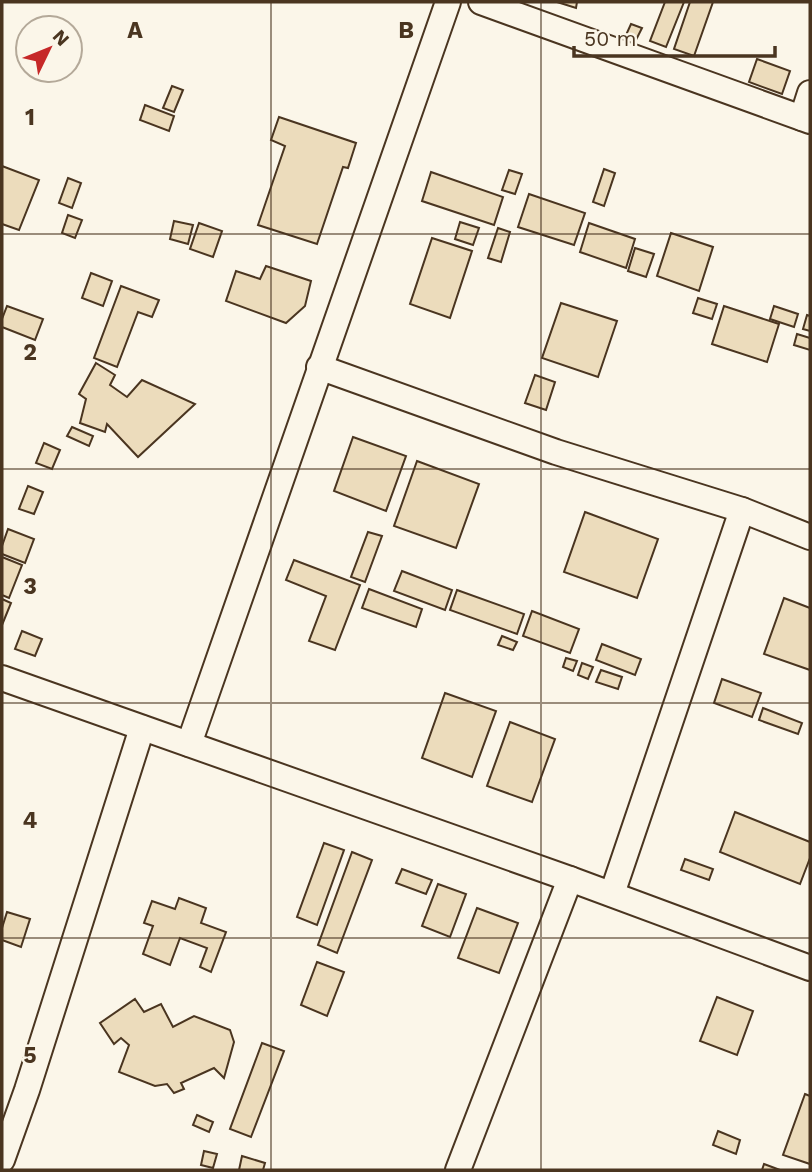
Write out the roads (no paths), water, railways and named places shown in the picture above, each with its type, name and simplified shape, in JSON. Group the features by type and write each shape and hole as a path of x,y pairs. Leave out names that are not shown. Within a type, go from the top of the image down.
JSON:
{"street":[{"path":"189,744 447,2"},
{"path":"481,2 806,120 810,93"},
{"path":"319,367 556,452 742,510 810,537"},
{"path":"612,894 742,510"},
{"path":"2,678 612,894 810,968"},
{"path":"2,1160 27,1090 142,728"},
{"path":"458,1170 570,879"}]}
